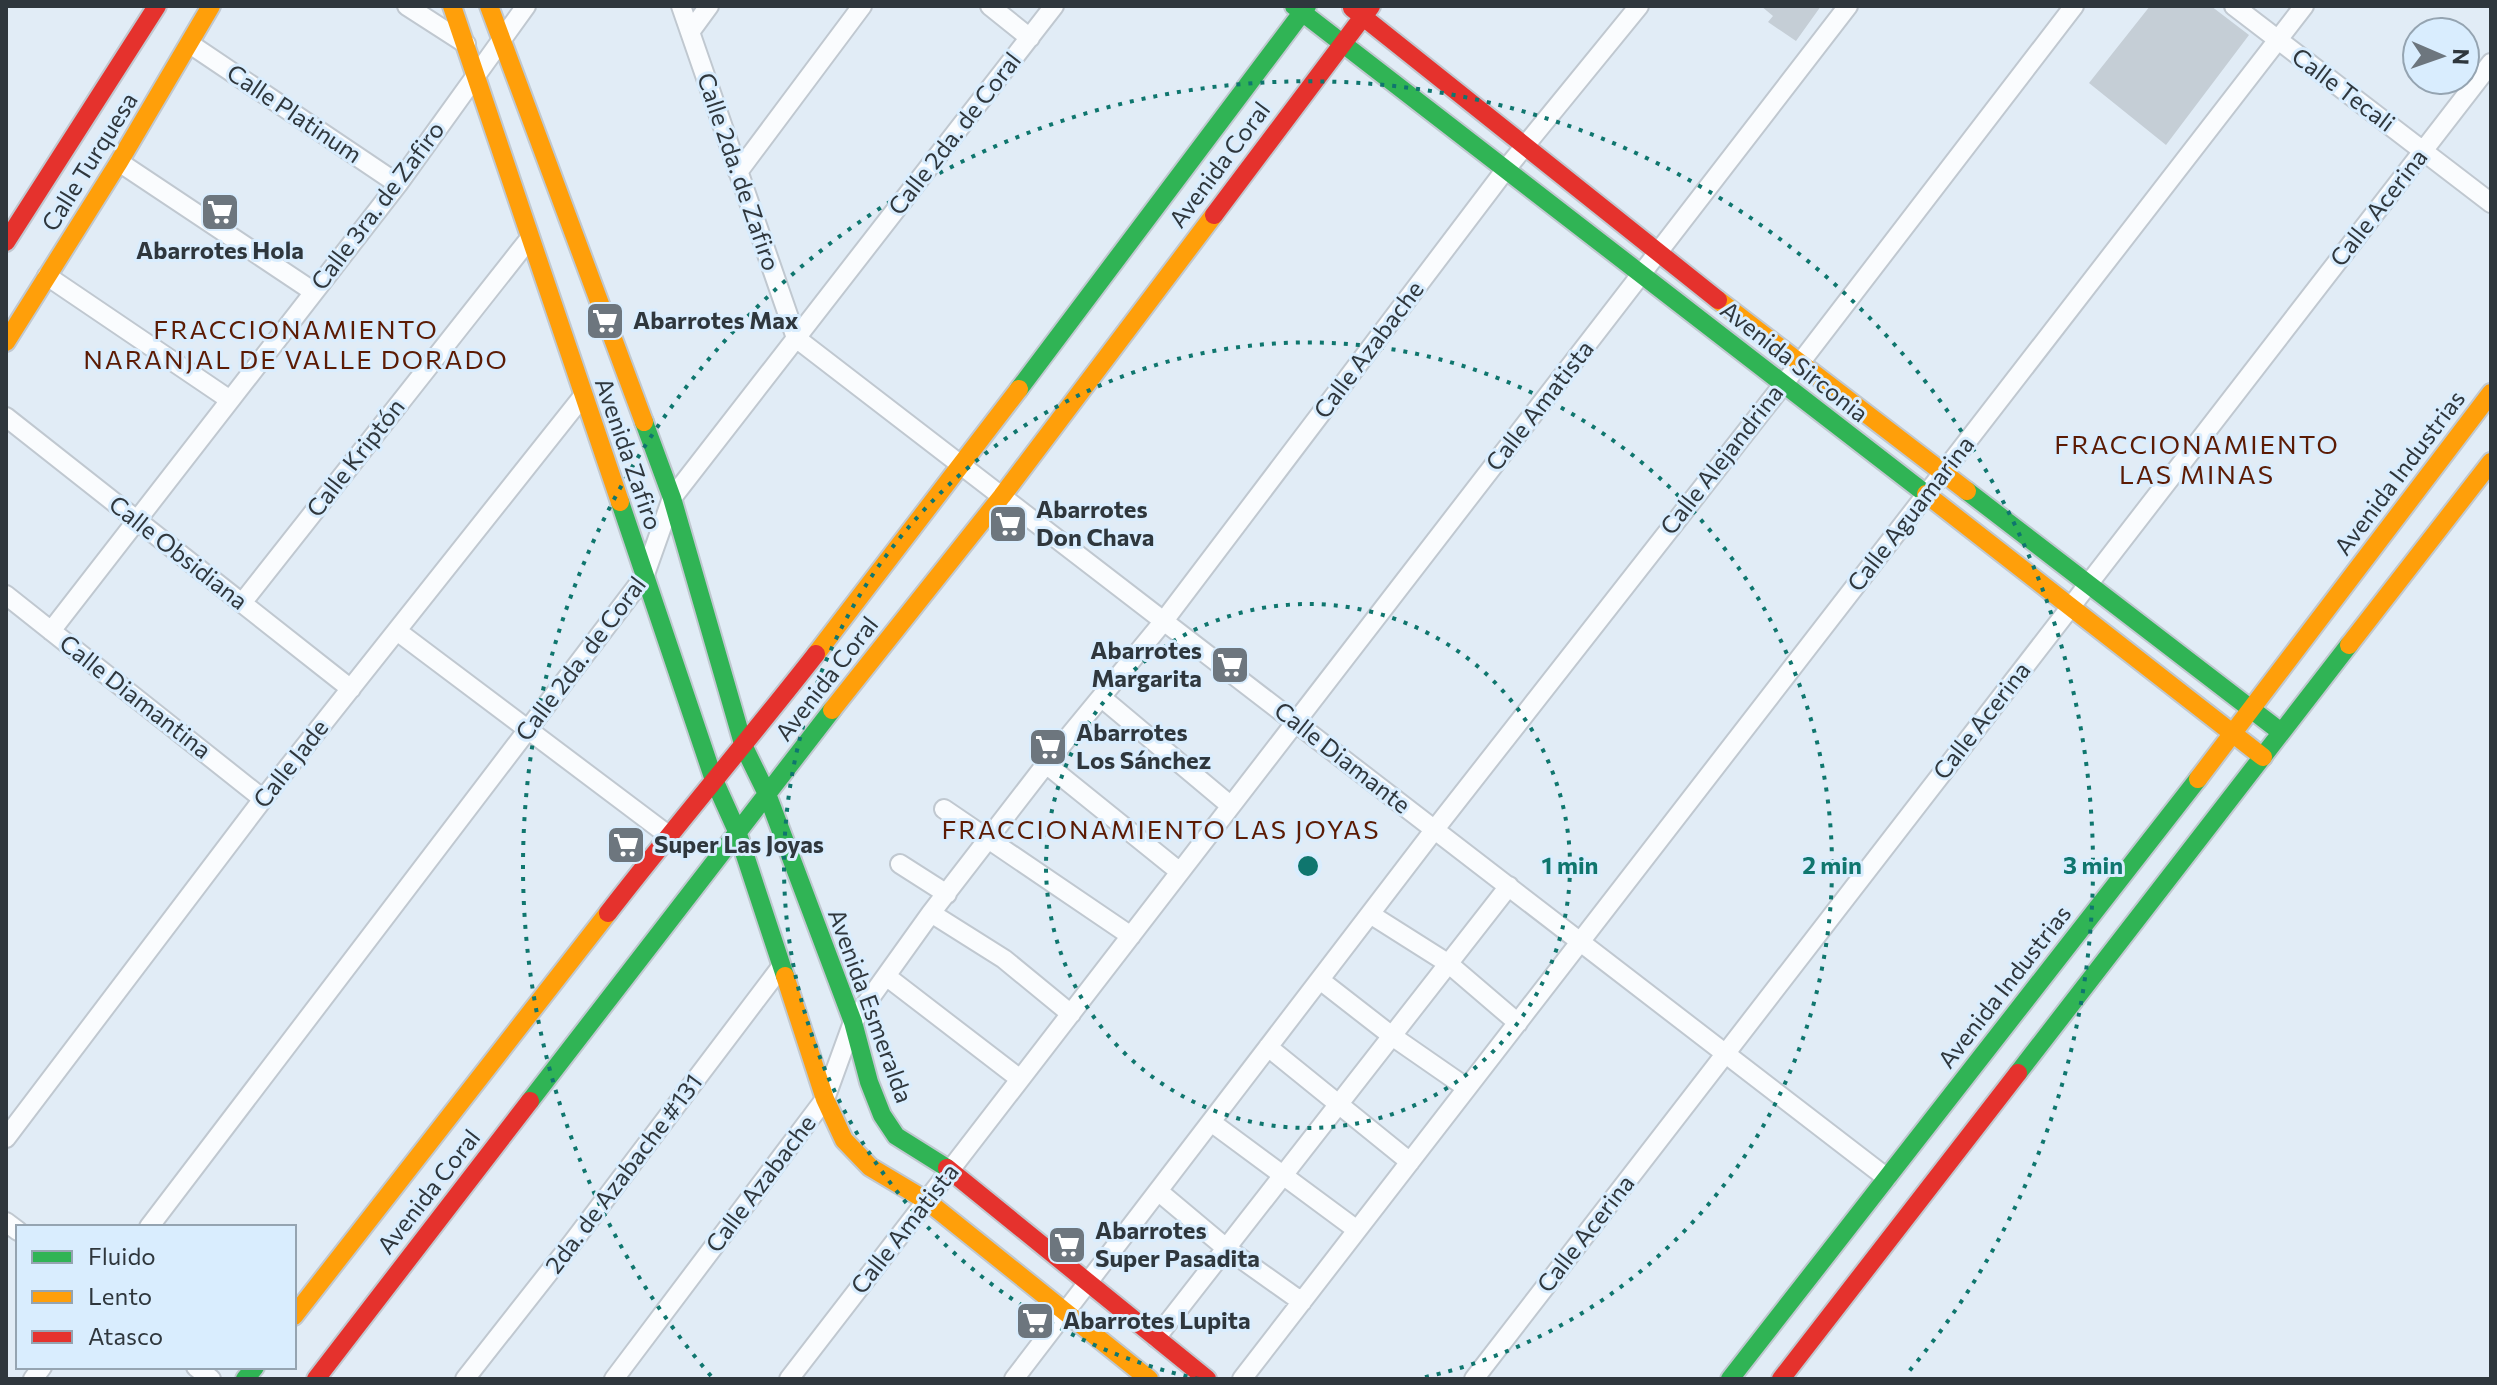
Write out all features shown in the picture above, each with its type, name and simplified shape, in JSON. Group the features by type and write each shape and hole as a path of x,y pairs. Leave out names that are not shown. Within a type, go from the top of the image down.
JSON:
{"street":[{"name":"Calle Turquesa","path":"6,242 157,6"},
{"name":"Calle Turquesa","path":"6,342 119,162 211,6"},
{"path":"407,6 466,44"},
{"name":"Avenida Zafiro","path":"452,6 714,780"},
{"name":"Avenida Zafiro","path":"489,6 672,498 744,747"},
{"name":"Calle 3ra. de Zafiro","path":"51,631 398,184 526,6"},
{"name":"Calle 2da. de Zafiro","path":"681,6 796,338"},
{"path":"690,32 709,6"},
{"path":"738,172 862,6"},
{"path":"990,6 1030,38"},
{"name":"Calle 2da. de Coral","path":"151,1225 644,577 672,498 1054,6"},
{"name":"Calle Azabache","path":"614,1379 825,1099 853,1022 931,913 1046,764 1163,622 1506,169 1639,6"},
{"name":"Calle Amatista","path":"789,1379 1848,6"},
{"name":"Calle Alejandrina","path":"1014,1379 1435,829 1800,363 2074,6"},
{"name":"Calle Tecali","path":"2234,6 2491,203"},
{"name":"Calle Aguamarina","path":"1242,1379 2304,6"},
{"name":"Avenida Sirconia","path":"1301,8 2263,757"},
{"name":"Avenida Coral","path":"296,1313 668,835 744,747 961,466 1301,8"},
{"name":"Avenida Sirconia","path":"1361,9 1657,253 2281,732"},
{"name":"Avenida Coral","path":"316,1379 737,831 1002,496 1342,42 1361,9"},
{"name":"Calle Platinum","path":"190,44 398,184"},
{"name":"Calle Acerina","path":"1474,1379 2491,63"},
{"path":"119,162 314,292"},
{"name":"Calle Kriptón","path":"242,603 530,238"},
{"path":"47,276 230,400"},
{"name":"Calle Diamante","path":"796,338 1887,1178"},
{"name":"Avenida Industrias","path":"1730,1379 2252,709 2491,393"},
{"name":"Calle Jade","path":"6,1138 263,799 583,396"},
{"name":"Calle Obsidiana","path":"6,417 351,689"},
{"path":"1781,1379 2491,462"},
{"name":"Calle Diamantina","path":"6,595 263,799"},
{"path":"397,631 668,835"},
{"path":"1102,698 1231,806"},
{"name":"Avenida Esmeralda","path":"744,747 767,794 853,1022 869,1082 882,1115 896,1136 950,1170 1207,1379"},
{"path":"1046,764 1180,872"},
{"path":"714,780 737,831 825,1099 844,1140 870,1167 927,1201 1149,1379"},
{"path":"944,809 1131,936"},
{"path":"900,864 947,894"},
{"path":"1156,1338 1509,886"},
{"path":"931,913 1004,959 1071,1014"},
{"path":"1370,914 1449,964 1518,1023"},
{"name":"2da. de Azabache #131","path":"465,1379 781,967"},
{"path":"886,976 1020,1079"},
{"path":"1320,980 1392,1036 1467,1088"},
{"path":"1268,1047 1410,1162"},
{"path":"1211,1122 1357,1230"},
{"path":"1158,1191 1226,1248 1302,1302"}],"building":[{"path":"1761,6 1821,6 1796,41 1768,22 1773,16"},
{"path":"2150,6 2211,6 2249,35 2166,145 2089,83"}],"traffic: fast":[{"path":"1294,6 1926,494"},
{"path":"1019,389 1307,6"},
{"path":"644,422 672,498 744,747 767,794 853,1022 869,1082 882,1115 896,1136 947,1168"},
{"path":"1967,491 2281,732"},
{"path":"620,502 714,780 737,831 785,976"},
{"path":"2018,1073 2349,645"},
{"path":"530,1101 832,710"},
{"path":"1730,1379 2198,779"},
{"path":"245,1379 253,1369"}],"traffic: slow":[{"path":"6,342 119,162 211,6"},
{"path":"452,6 620,502"},
{"path":"489,6 644,422"},
{"path":"832,710 1002,496 1214,215"},
{"path":"1718,300 1967,491"},
{"path":"816,654 1019,389"},
{"path":"2198,779 2491,393"},
{"path":"2349,645 2491,462"},
{"path":"1926,494 2263,757"},
{"path":"296,1313 608,913"},
{"path":"785,976 825,1099 844,1140 870,1167 927,1201 1149,1379"}],"traffic: jam":[{"path":"6,242 157,6"},
{"path":"1214,215 1371,6"},
{"path":"1352,8 1718,300"},
{"path":"608,913 816,654"},
{"path":"1781,1379 2018,1073"},
{"path":"316,1379 530,1101"},
{"path":"947,1168 1207,1379"}],"place":[{"name":"Abarrotes Hola","path":"220,212"},
{"name":"Abarrotes Max","path":"605,321"},
{"name":"Abarrotes Don Chava","path":"1008,524"},
{"name":"Abarrotes Margarita","path":"1230,665"},
{"name":"Abarrotes Los Sánchez","path":"1048,747"},
{"name":"Super Las Joyas","path":"626,845"},
{"name":"Abarrotes Super Pasadita","path":"1067,1245"},
{"name":"Abarrotes Lupita","path":"1035,1321"}],"district":[{"name":"FRACCIONAMIENTO NARANJAL DE VALLE DORADO","path":"296,345"},
{"name":"FRACCIONAMIENTO LAS MINAS","path":"2197,460"},
{"name":"FRACCIONAMIENTO LAS JOYAS","path":"1161,830"}]}
